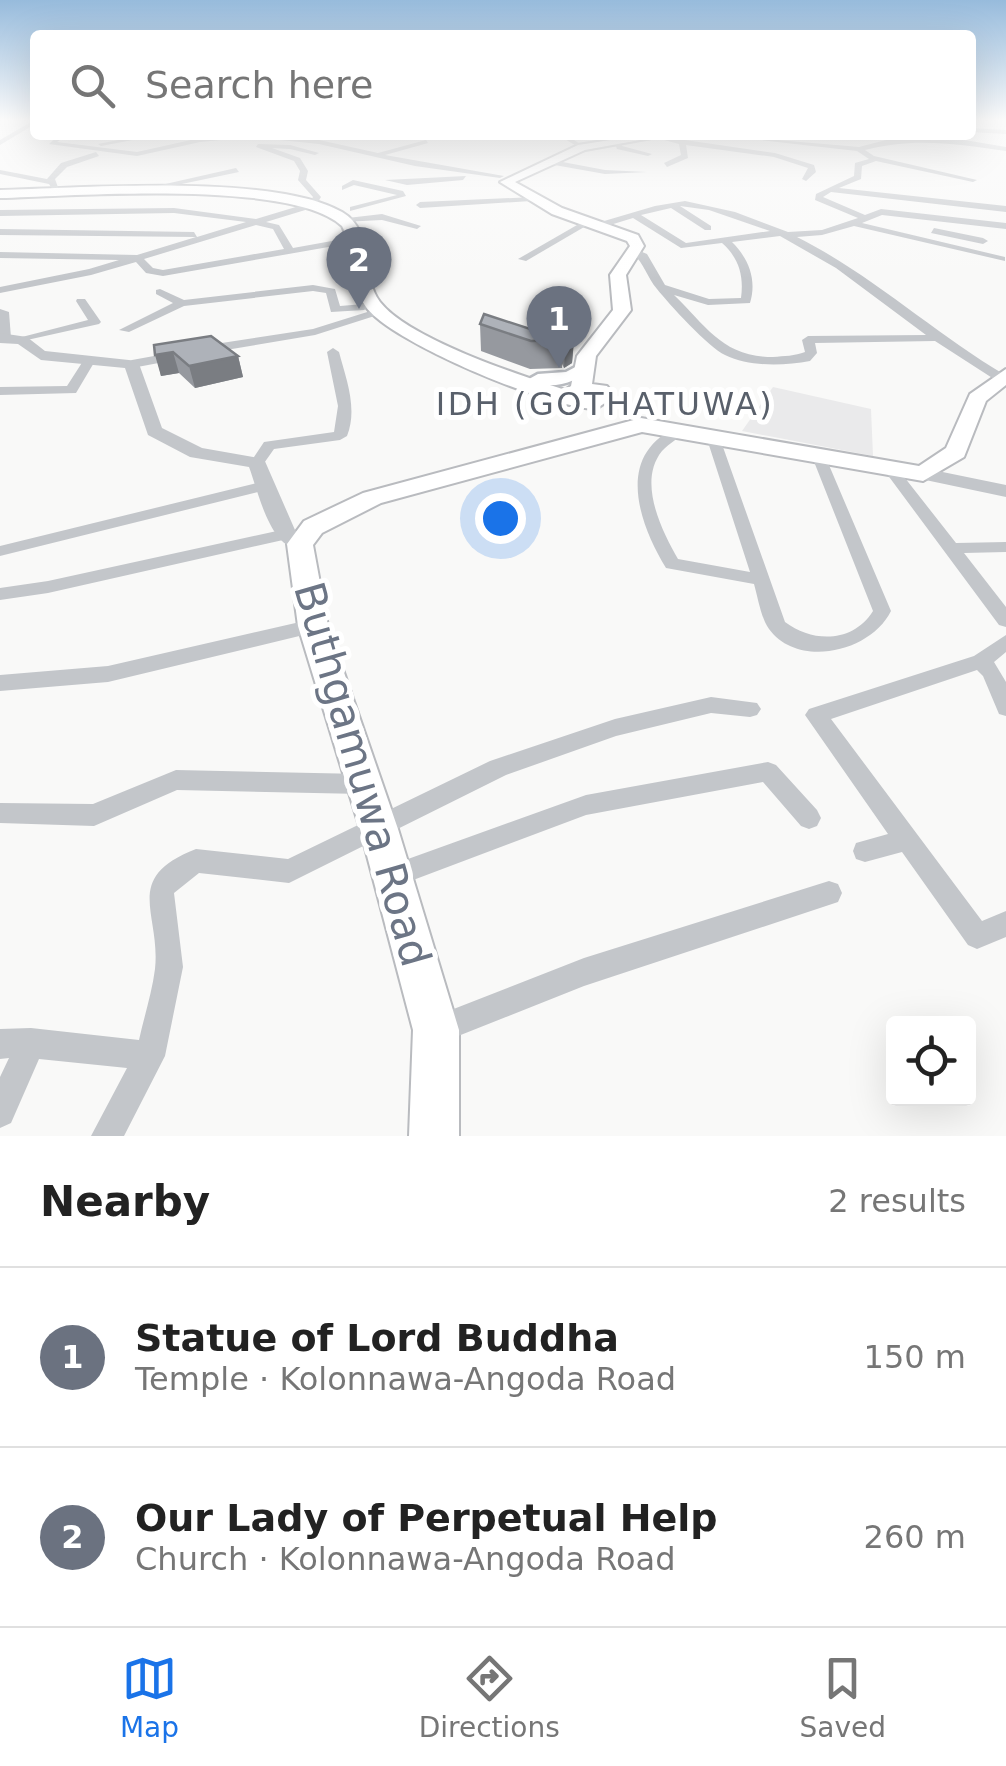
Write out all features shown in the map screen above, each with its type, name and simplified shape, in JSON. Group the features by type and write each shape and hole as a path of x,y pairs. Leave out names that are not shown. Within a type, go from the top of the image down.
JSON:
{"main road":[{"path":"523,172 505,177 507,184 592,224 633,238 636,252 618,275 622,310 605,399"},
{"path":"0,194 54,187 244,195 312,204 338,216 354,240 367,292 377,308 417,335 484,366 605,399"},
{"path":"484,366 605,399 680,430 923,474 956,452 978,398 1004,376"},
{"name":"Buthgamuwa Road","path":"434,1136 436,1030 378,829 313,626 293,539 330,516 372,498 590,439 605,399"}],"street":[{"path":"0,172 54,187"},
{"path":"54,187 51,179 57,172"},
{"path":"133,192 227,172"},
{"path":"0,290 50,282 138,258 312,204 317,197 302,180 304,172"},
{"path":"420,172 463,178"},
{"path":"476,172 505,177"},
{"path":"564,177 570,172"},
{"path":"806,178 812,172"},
{"path":"855,179 856,172"},
{"path":"937,172 973,180"},
{"path":"390,180 505,177"},
{"path":"966,195 855,179 818,198 860,221 1002,259"},
{"path":"338,216 402,196 353,182 345,188"},
{"path":"86,212 103,189"},
{"path":"832,190 1006,209"},
{"path":"420,205 532,198"},
{"path":"522,259 592,224 682,203 714,209 789,236 898,304 935,338 1004,376"},
{"path":"672,206 708,228"},
{"path":"0,213 182,212 256,220 276,227 290,251"},
{"path":"635,216 684,246 778,234 789,236 860,221 881,212 1006,226"},
{"path":"0,223 15,213"},
{"path":"338,216 382,217 417,226"},
{"path":"860,221 983,241"},
{"path":"0,232 206,237"},
{"path":"70,254 95,232"},
{"path":"0,255 138,258 150,272 163,273 354,240"},
{"path":"658,285 708,302 746,301 746,268 736,250 726,242"},
{"path":"636,252 644,256 658,285 724,351 735,356 806,358 811,353 808,340 817,339 935,338"},
{"path":"0,280 50,282"},
{"path":"126,330 182,302 314,288 331,291 335,310 377,308"},
{"path":"160,292 182,302"},
{"path":"9,339 95,322 81,301"},
{"path":"2,312 9,339 41,355 132,364 315,332 377,308"},
{"path":"257,463 270,445 340,436 344,430 344,402 334,352"},
{"path":"0,391 71,390 90,360"},
{"path":"132,364 154,431 197,454 257,463"},
{"path":"680,430 651,454 644,485 652,527 672,564 759,579"},
{"path":"713,436 777,626 799,641 832,643 859,636 878,623 882,611 818,454"},
{"path":"0,594 293,539 257,463"},
{"path":"889,467 1006,620"},
{"path":"923,474 1006,491"},
{"path":"0,550 265,486"},
{"path":"953,548 1006,547"},
{"path":"0,683 108,674 313,626"},
{"path":"1006,642 981,661 816,715 976,936 1006,924"},
{"path":"981,661 992,672 1006,708"},
{"path":"107,1136 150,1056 169,967 161,893 166,881 196,862 289,871 498,768 616,728 711,705 750,709"},
{"path":"392,876 586,804 768,772 810,818"},
{"path":"0,813 94,815 176,780 362,784"},
{"path":"865,852 906,840"},
{"path":"436,1030 584,972 830,892"},
{"path":"0,1112 16,1044 150,1056"}],"shaded area":[{"path":"773,387 871,409 873,456 742,431"}],"building":[{"path":"557,304 577,305 573,335 566,340 555,317"},
{"path":"484,314 564,340 531,341 480,324"},
{"path":"211,336 238,356 189,366 173,352 155,355 154,345"}],"place":[{"name":"Our Lady of Perpetual Help","path":"359,309"},
{"name":"Statue of Lord Buddha","path":"559,368"}],"district":[{"name":"IDH (GOTHATUWA)","path":"605,404"}]}
